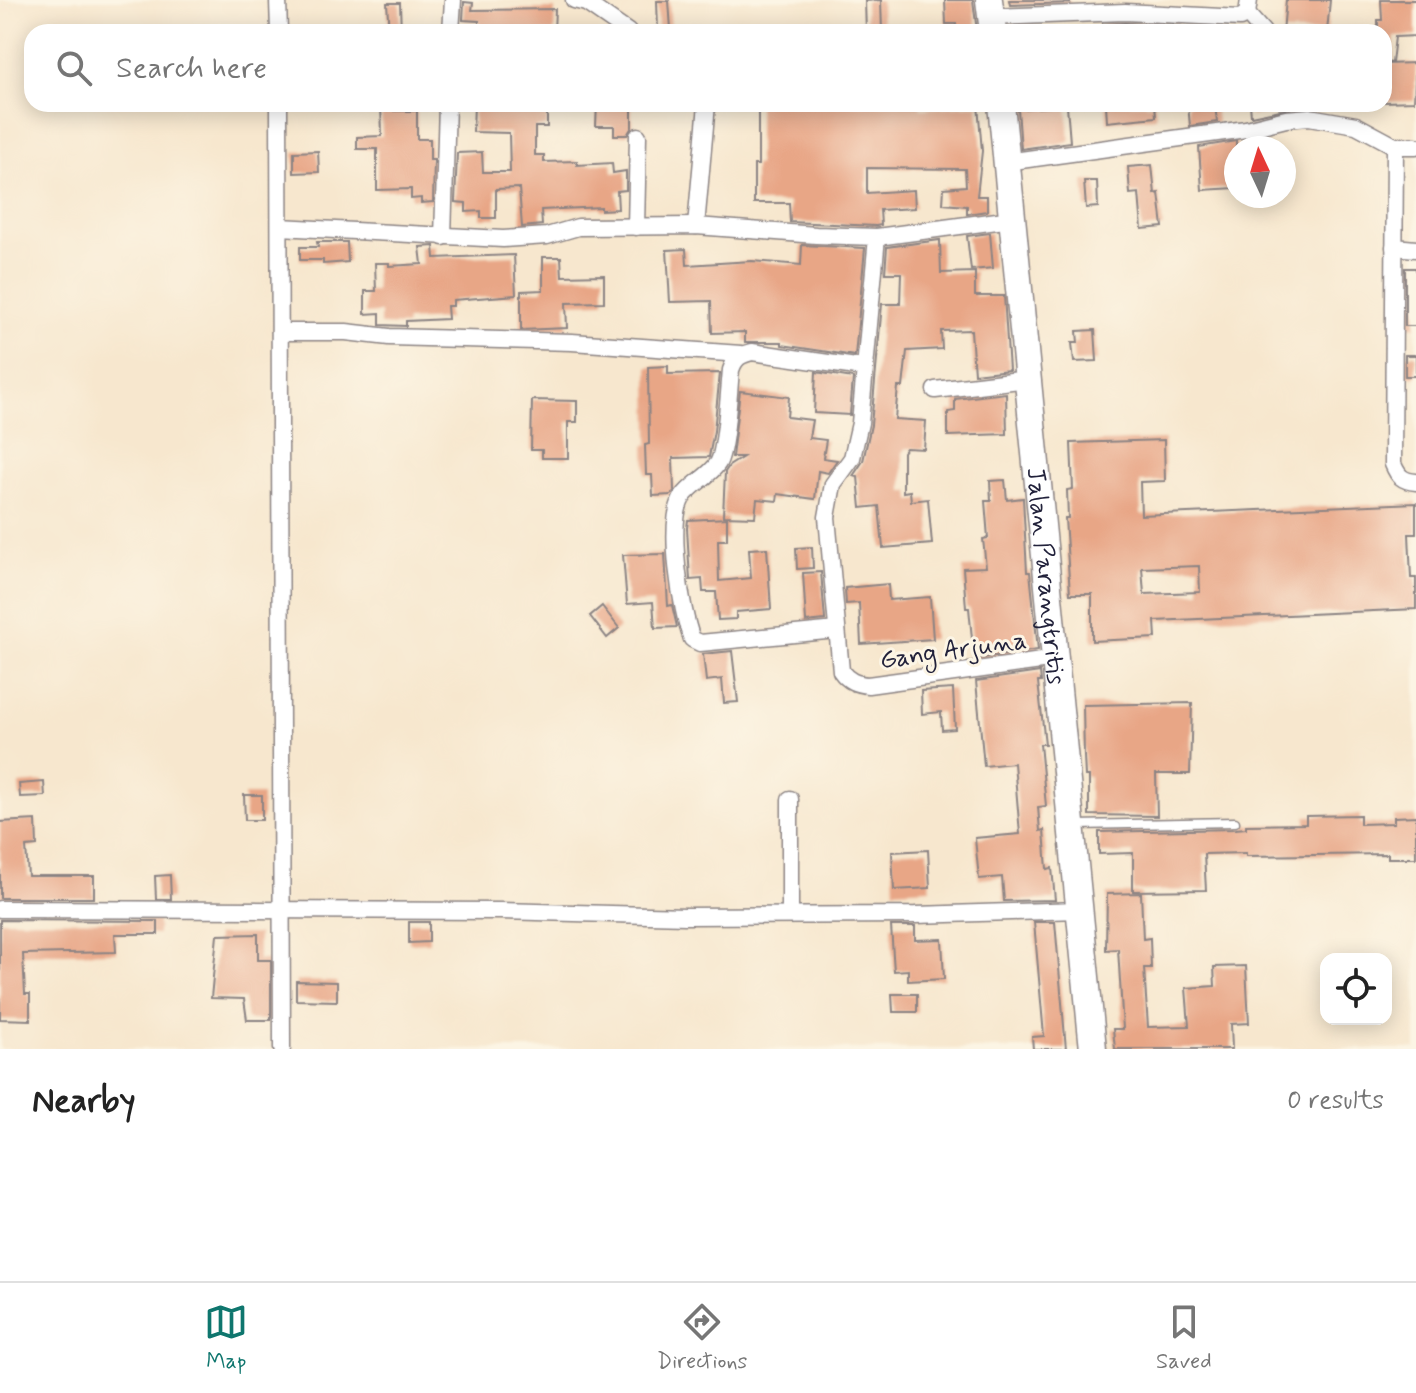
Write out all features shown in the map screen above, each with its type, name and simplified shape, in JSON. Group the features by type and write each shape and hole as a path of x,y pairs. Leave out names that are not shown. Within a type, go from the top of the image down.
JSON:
{"main road":[{"name":"Jalan Parangtritis","path":"1002,112 1093,1049"}],"street":[{"path":"278,0 278,24"},
{"path":"452,24 453,0"},
{"path":"574,0 586,3 616,24"},
{"path":"991,16 1125,12 1240,18 1248,7"},
{"path":"279,112 282,1049"},
{"path":"443,237 447,112"},
{"path":"696,226 706,112"},
{"path":"1272,112 1272,123"},
{"path":"1006,162 1246,129 1309,117 1356,125 1395,146 1416,146"},
{"path":"636,227 638,136"},
{"path":"1395,146 1393,464 1406,482 1416,482"},
{"path":"280,227 443,237 529,238 578,227 696,226 877,237 1012,219"},
{"name":"Gang Arjuna","path":"877,237 874,297 863,368 860,423 852,458 833,484 827,517 841,671 857,684 883,683 1056,659"},
{"path":"1394,247 1416,249"},
{"path":"281,332 346,332 389,337 572,342 741,354 752,352 863,368"},
{"path":"741,354 731,370 718,463 688,491 678,511 676,544 689,632 692,639 700,643 837,630"},
{"path":"935,390 1028,379"},
{"path":"790,799 790,915"},
{"path":"0,909 500,911 694,916 916,915 1080,910"}],"lane":[{"path":"1072,825 1235,822"}],"building":[{"path":"881,0 882,24 866,24 865,1"},
{"path":"945,0 973,0 976,24 946,24"},
{"path":"1009,0 1070,0 1070,3 1010,5"},
{"path":"1286,0 1330,0 1328,24 1284,24"},
{"path":"1381,0 1416,0 1416,36 1395,37 1392,63 1392,24 1378,24 1378,20 1382,20"},
{"path":"657,1 669,1 671,24 658,24"},
{"path":"464,2 473,3 472,10 555,9 554,24 479,24 479,21 463,20"},
{"path":"387,3 400,3 401,24 388,24"},
{"path":"1416,63 1414,101 1392,102 1392,64"},
{"path":"381,112 417,112 417,139 430,139 430,160 434,160 433,202 421,203 421,198 411,199 411,189 377,190 377,149 357,149 357,137 382,136"},
{"path":"474,112 547,112 547,127 535,127 535,155 544,155 544,162 577,161 577,165 612,163 613,173 626,171 626,190 617,191 618,209 541,210 542,225 522,227 519,188 496,189 496,218 481,218 481,211 466,212 466,203 455,202 457,153 482,152 483,172 510,172 509,133 473,132"},
{"path":"597,112 632,112 632,127 627,135 614,135 614,126 596,126"},
{"path":"758,112 979,112 982,151 977,196 987,196 987,211 967,214 967,206 943,204 944,188 966,186 965,169 867,168 867,193 914,190 915,208 880,210 881,225 876,226 790,222 789,203 754,203 754,165 758,165"},
{"path":"1018,112 1068,112 1070,142 1021,149"},
{"path":"1106,112 1156,112 1156,117 1107,122"},
{"path":"1189,112 1216,112 1217,122 1190,126"},
{"path":"1224,143 1224,189 1202,190 1199,147"},
{"path":"318,151 319,172 294,173 294,152"},
{"path":"1152,165 1163,227 1142,229 1139,193 1130,194 1128,167"},
{"path":"1084,181 1097,181 1098,207 1086,208"},
{"path":"990,233 993,268 971,270 967,236"},
{"path":"940,240 941,273 975,272 975,296 1004,296 1009,370 974,374 971,330 941,331 942,349 907,351 903,387 898,387 895,419 926,421 924,449 906,448 903,452 903,492 910,491 911,501 928,499 932,544 883,548 879,506 861,508 858,477 853,476 863,461 871,425 882,304 900,304 901,273 885,273 887,247"},
{"path":"317,242 347,242 348,262 323,264 323,260 300,260 300,247 318,247"},
{"path":"802,245 865,248 855,356 782,345 782,342 745,342 745,332 712,333 711,301 670,302 667,250 686,249 687,265 752,261 801,265"},
{"path":"434,246 435,258 514,255 516,295 453,300 453,306 447,306 448,319 406,321 406,326 380,325 380,313 365,314 365,291 376,291 375,263 389,263 389,266 422,264 420,247"},
{"path":"543,257 561,257 562,276 604,275 604,302 566,303 567,328 521,330 521,291 543,290"},
{"path":"1405,268 1416,268 1416,326 1405,326"},
{"path":"1095,330 1097,361 1074,362 1072,343 1078,343 1077,331"},
{"path":"1405,355 1416,355 1416,376 1405,376"},
{"path":"668,366 668,374 720,373 714,431 709,457 673,458 674,491 671,495 653,496 652,475 646,475 645,445 649,444 648,367"},
{"path":"816,372 853,378 850,415 814,413"},
{"path":"740,391 789,397 787,417 812,420 809,438 826,440 823,458 837,460 828,473 818,471 815,499 778,494 777,501 757,499 755,517 723,516 725,472 743,457 732,457"},
{"path":"1006,393 1007,434 948,436 948,412 955,411 955,399"},
{"path":"532,400 577,401 577,422 568,422 568,458 542,458 542,450 531,450"},
{"path":"1164,440 1165,481 1140,482 1141,515 1416,503 1416,534 1409,534 1411,578 1416,578 1416,609 1155,621 1156,638 1092,641 1092,594 1070,594 1065,518 1068,518 1067,490 1073,489 1071,443","holes":["1199,566 1200,592 1144,594 1142,568"]},
{"path":"1005,480 1007,500 1023,498 1027,572 1030,572 1038,650 974,659 963,568 986,567 983,539 988,538 985,501 991,501 990,481"},
{"path":"727,518 727,540 718,540 719,581 751,578 749,549 767,548 771,609 736,612 736,619 718,620 716,592 703,592 702,579 690,580 687,528 688,520"},
{"path":"812,547 813,568 797,569 796,548"},
{"path":"665,554 668,606 672,605 677,627 655,628 653,602 627,604 623,555"},
{"path":"821,572 825,620 806,622 803,573"},
{"path":"888,584 889,600 930,597 933,639 861,644 859,603 846,604 845,588"},
{"path":"602,606 619,628 607,638 590,616"},
{"path":"732,651 738,702 724,703 722,679 706,681 703,654"},
{"path":"1040,672 1041,682 1038,682 1045,744 1040,744 1046,806 1038,807 1040,831 1044,830 1047,869 1052,868 1055,900 1004,901 1002,877 979,879 975,838 1020,834 1014,763 984,766 976,681"},
{"path":"953,689 955,729 942,730 941,712 922,714 921,691"},
{"path":"1192,703 1190,774 1156,774 1157,816 1089,815 1083,705"},
{"path":"44,782 45,796 20,797 19,784"},
{"path":"244,795 262,795 262,820 245,820"},
{"path":"1360,815 1360,824 1394,823 1394,817 1416,816 1416,858 1388,858 1388,854 1204,854 1206,890 1133,891 1133,853 1099,854 1099,832 1235,829 1246,828 1246,825 1306,824 1306,816"},
{"path":"36,820 37,846 26,847 28,876 94,876 94,898 0,898 0,822"},
{"path":"928,850 930,888 894,890 892,852"},
{"path":"170,875 171,899 156,899 155,876"},
{"path":"1141,893 1143,939 1150,938 1151,968 1144,968 1148,1027 1189,1026 1186,988 1215,986 1214,967 1246,966 1249,1023 1231,1024 1232,1049 1115,1049 1113,1029 1123,1029 1118,949 1106,950 1107,894"},
{"path":"0,920 158,921 158,934 115,934 116,952 23,954 25,994 30,994 30,1020 0,1019"},
{"path":"409,922 429,922 429,942 409,943"},
{"path":"1034,922 1055,922 1066,1049 1033,1049 1032,1037 1044,1036"},
{"path":"891,926 915,926 915,940 942,939 944,979 908,981 908,970 894,971"},
{"path":"258,934 258,960 271,960 271,1020 247,1020 244,999 211,998 217,935"},
{"path":"296,981 337,982 337,1001 296,1000"},
{"path":"892,994 917,994 917,1012 893,1012"}]}
